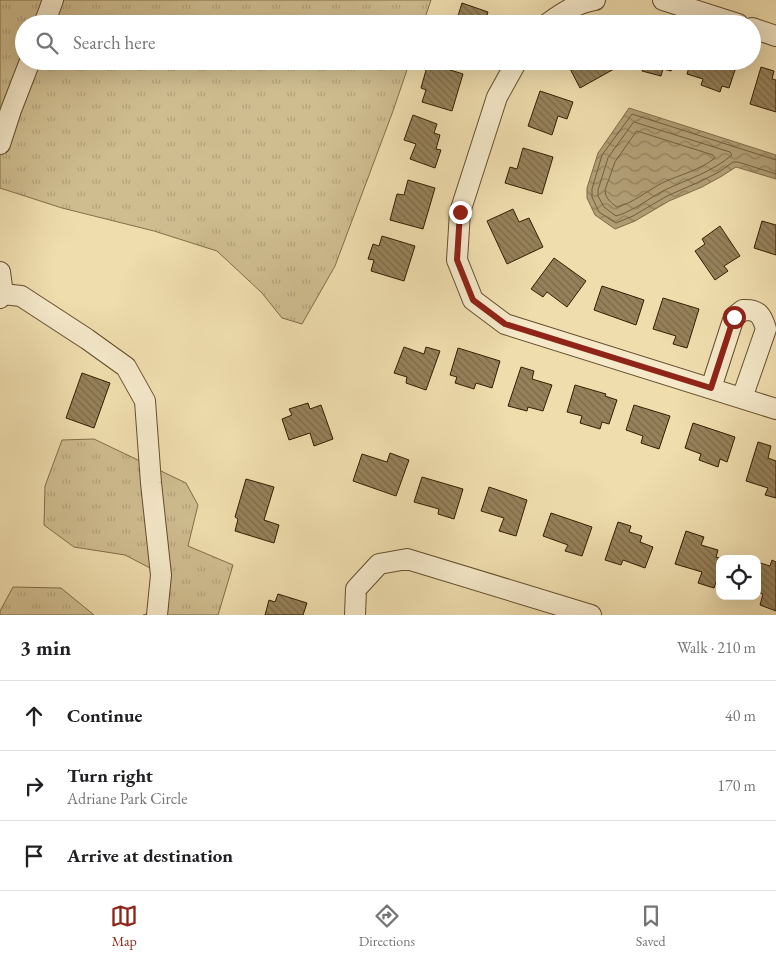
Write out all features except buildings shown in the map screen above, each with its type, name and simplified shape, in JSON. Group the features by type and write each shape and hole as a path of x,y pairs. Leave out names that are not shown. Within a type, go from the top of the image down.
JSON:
{"street":[{"path":"47,15 53,0"},
{"path":"559,15 584,2 595,0"},
{"path":"663,0 710,15"},
{"path":"761,31 776,36"},
{"path":"0,144 10,110 26,70"},
{"path":"513,70 497,97 460,212 457,260 473,300 505,324 776,409"},
{"path":"0,272 1,296 22,296 126,367 145,401 150,483 161,576 157,615"},
{"path":"711,388 734,317 743,310 750,310 759,314 766,328 742,398"},
{"path":"355,615 356,589 379,564 407,559 591,615"}],"green space":[{"path":"0,0 431,0 426,15 15,15 15,70 407,70 335,266 302,324 282,318 262,293 217,251 154,231 62,208 0,188"},
{"path":"94,439 186,483 198,505 188,546 233,565 218,615 143,615 162,609 152,569 125,555 74,547 44,525 45,486 62,440"},
{"path":"13,587 61,588 94,615 0,615 0,611"}],"water":[{"path":"629,108 776,155 776,179 736,167 702,187 669,201 635,221 615,229 595,215 587,198 587,188 598,153"}],"route":[{"path":"460,212 457,260 473,300 505,324 711,388 734,317"}]}
